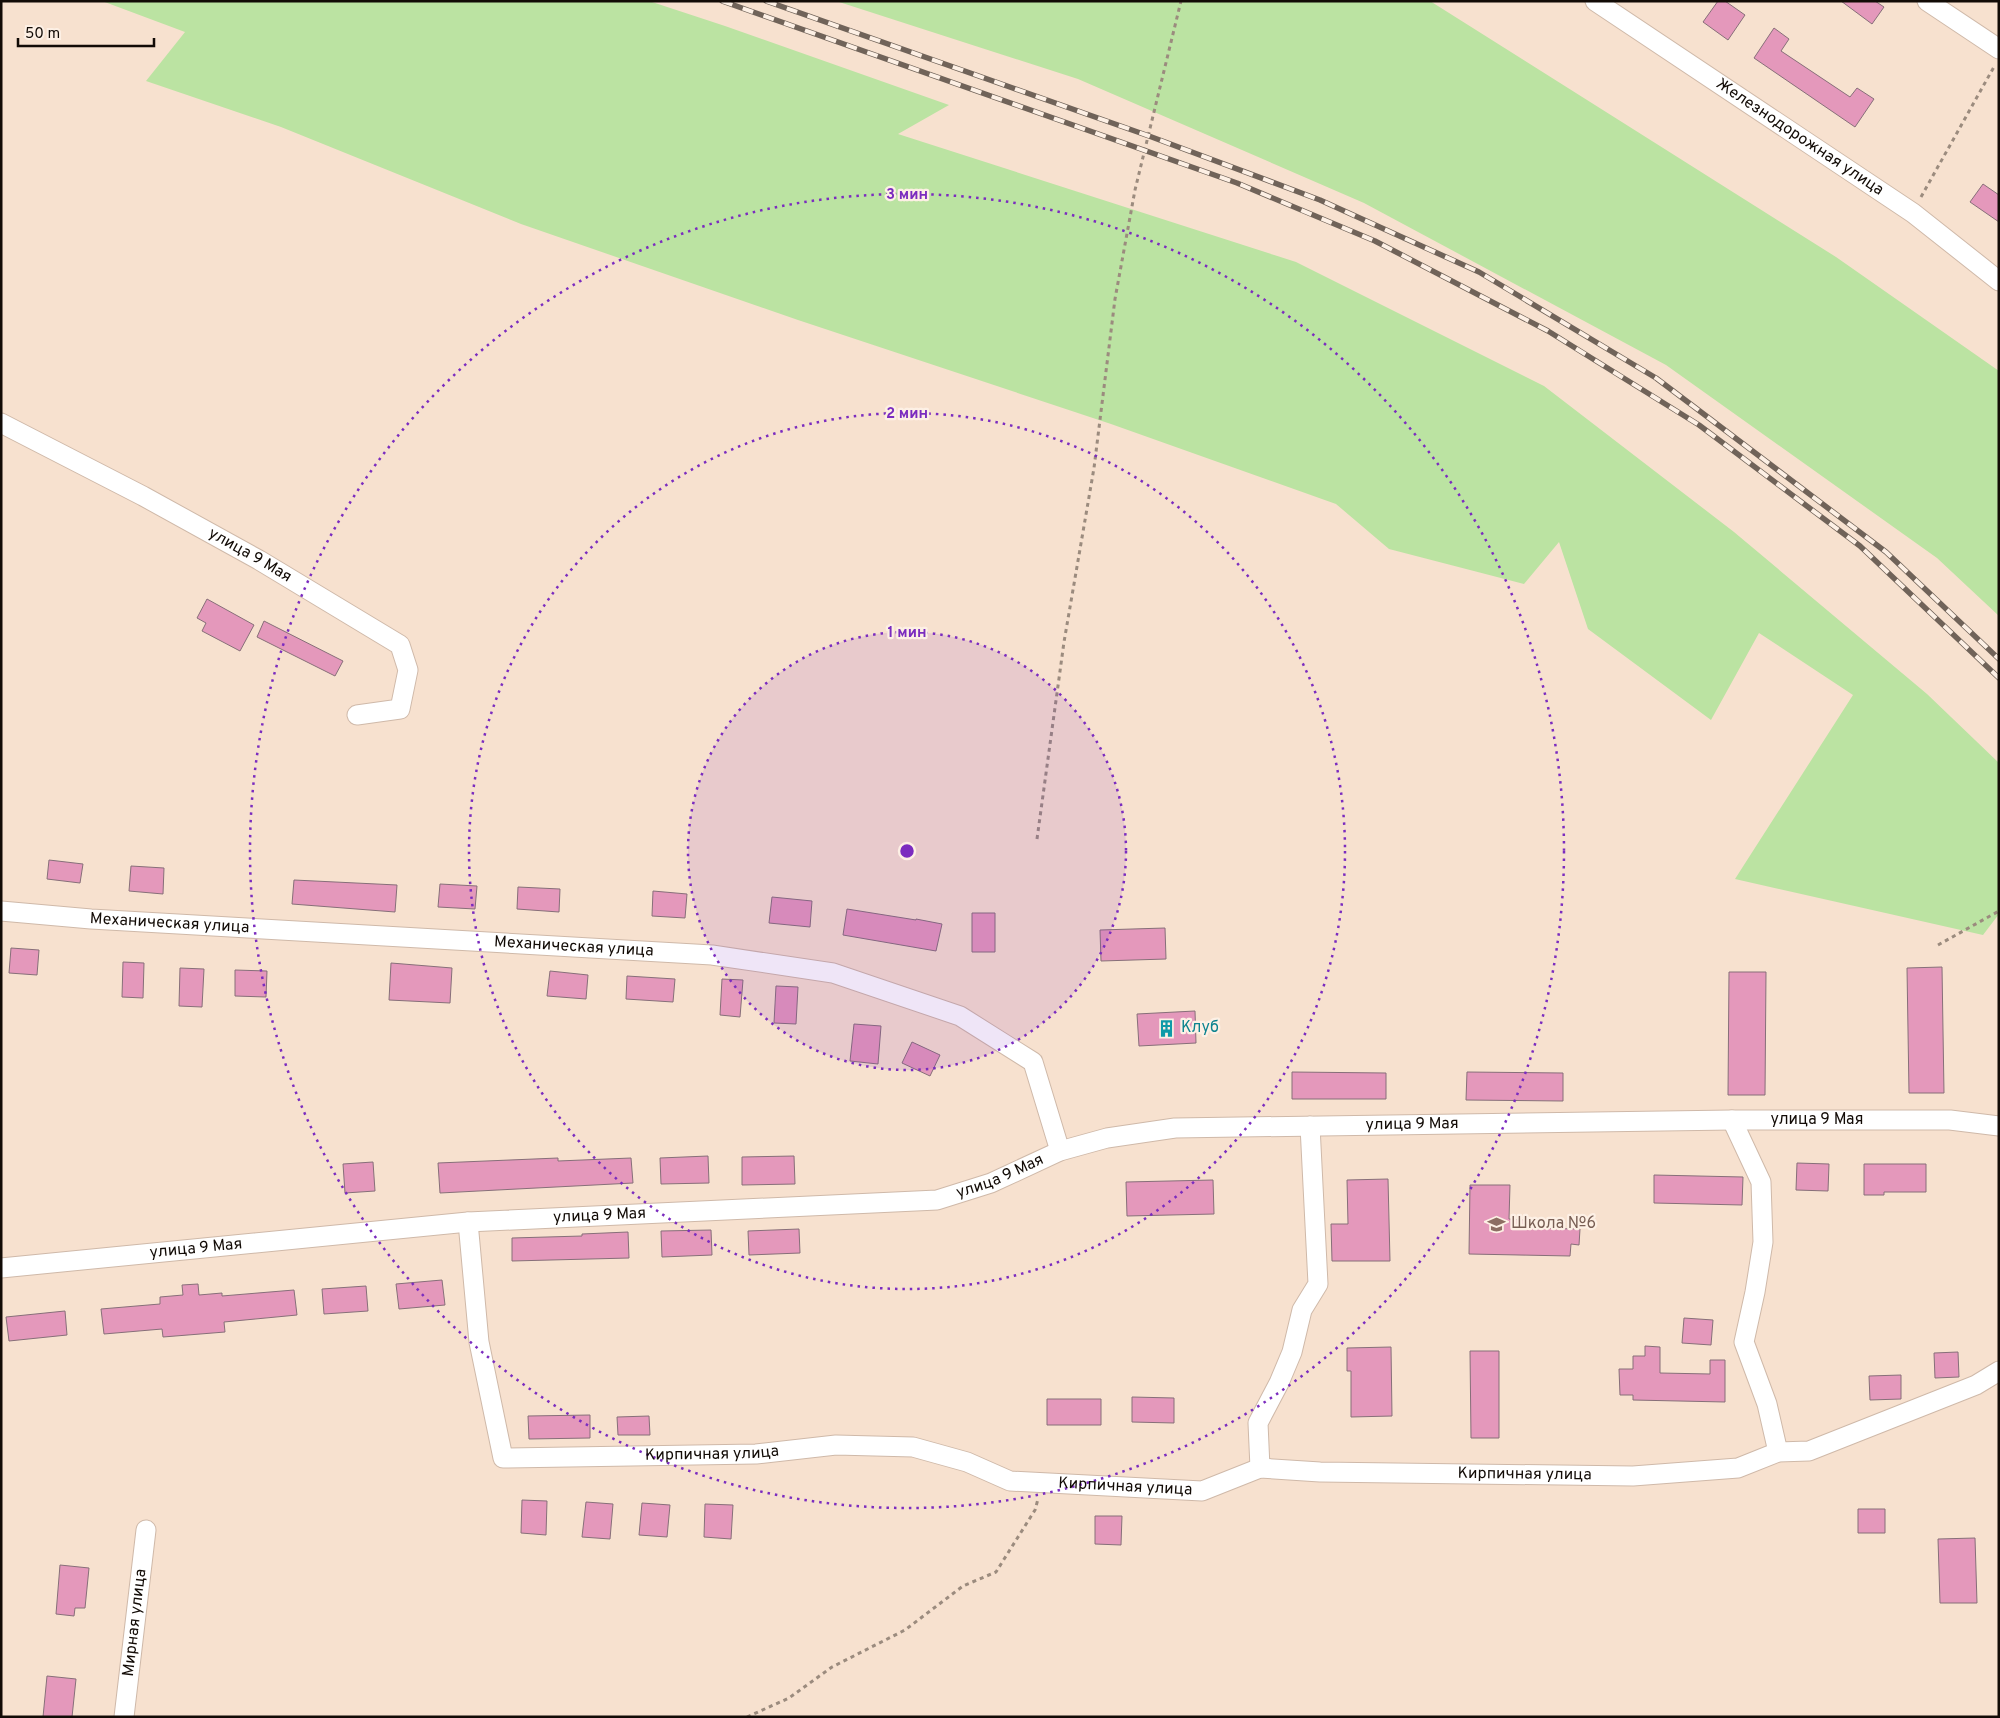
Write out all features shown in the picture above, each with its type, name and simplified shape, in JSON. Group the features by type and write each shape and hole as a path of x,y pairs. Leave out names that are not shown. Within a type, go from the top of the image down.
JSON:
{"street":[{"name":"Железнодорожная улица","path":"1595,1 1913,213 1999,281"},
{"path":"1927,1 1999,49"},
{"name":"улица 9 Мая","path":"1,423 142,496 259,560 317,597 400,645 408,670 400,709 357,715"},
{"name":"Механическая улица","path":"1,911 101,920 712,955 833,973 960,1016 1033,1062 1060,1151"},
{"path":"1732,1120 1761,1182 1763,1242 1744,1342 1767,1404 1778,1452"},
{"name":"улица 9 Мая","path":"1,1268 468,1222 937,1200 991,1183 1060,1151 1107,1138 1175,1128 1732,1120 1950,1120 1999,1126"},
{"path":"1260,1468 1258,1424 1292,1352 1302,1310 1318,1284 1310,1126"},
{"name":"Кирпичная улица","path":"468,1222 479,1342 503,1458 756,1454 836,1445 913,1447 967,1462 1010,1481 1202,1491 1260,1468 1320,1472 1633,1476 1738,1468 1778,1452 1810,1451 1976,1385 1999,1371"},
{"name":"Мирная улица","path":"124,1717 146,1530"}],"path":[{"path":"1037,839 1064,642 1094,468 1115,299 1135,190 1181,1"},
{"path":"1913,213 1962,120 1999,58"},
{"path":"1938,945 1999,912"},
{"path":"747,1717 789,1698 832,1667 905,1630 963,1586 996,1572 1035,1510 1041,1484"}],"green space":[{"path":"102,1 649,1 949,105 898,134 1296,262 1544,386 1734,532 1927,694 1999,763 1999,914 1983,935 1735,879 1853,695 1759,633 1711,720 1588,629 1559,542 1524,584 1389,549 1336,504 1111,424 798,320 521,224 281,127 146,81 185,32"},
{"path":"836,1 1430,1 1836,257 1999,371 1999,616 1937,558 1666,365 1364,203 1078,79"}],"building":[{"path":"1718,1 1725,1 1745,15 1728,40 1703,22"},
{"path":"1841,1 1875,1 1884,7 1872,24"},
{"path":"1774,28 1789,39 1781,51 1850,97 1857,88 1874,99 1855,127 1754,58"},
{"path":"1983,184 1999,195 1999,222 1970,202"},
{"path":"207,599 254,625 240,651 202,631 206,623 197,618"},
{"path":"264,621 343,661 335,676 257,637"},
{"path":"49,860 83,864 80,883 47,879"},
{"path":"131,866 164,868 163,894 129,891"},
{"path":"294,880 397,885 395,912 292,904"},
{"path":"440,884 477,886 475,909 438,907"},
{"path":"518,887 560,889 559,912 517,909"},
{"path":"653,891 687,894 685,918 652,916"},
{"path":"772,897 812,901 810,927 769,923"},
{"path":"847,909 942,924 936,951 843,935"},
{"path":"972,913 995,913 995,952 972,952"},
{"path":"1165,928 1166,959 1101,961 1100,930"},
{"path":"11,948 39,950 37,975 9,973"},
{"path":"123,962 144,963 143,998 122,997"},
{"path":"391,963 452,968 450,1003 389,1000"},
{"path":"1942,967 1944,1093 1909,1093 1907,968"},
{"path":"180,968 204,969 202,1007 179,1006"},
{"path":"235,970 267,971 266,997 235,996"},
{"path":"550,971 588,975 586,999 547,996"},
{"path":"1729,972 1766,972 1765,1095 1728,1095"},
{"path":"627,976 675,979 673,1002 626,999"},
{"path":"722,979 743,980 740,1017 720,1015"},
{"path":"776,986 798,987 796,1024 774,1023"},
{"name":"Клуб","path":"1195,1011 1196,1043 1139,1046 1137,1014"},
{"path":"854,1024 881,1026 878,1064 850,1061"},
{"path":"912,1042 940,1055 930,1076 902,1063"},
{"path":"1292,1072 1386,1073 1386,1099 1292,1099"},
{"path":"1467,1072 1563,1073 1563,1101 1466,1100"},
{"path":"708,1156 709,1183 661,1184 660,1158"},
{"path":"794,1156 795,1184 742,1185 742,1157"},
{"path":"558,1158 558,1161 631,1158 633,1183 440,1193 438,1163"},
{"path":"373,1162 375,1191 345,1193 343,1164"},
{"path":"1797,1163 1829,1164 1828,1191 1796,1190"},
{"path":"1864,1164 1926,1164 1926,1192 1884,1192 1884,1195 1864,1195"},
{"path":"1654,1175 1743,1177 1742,1205 1654,1203"},
{"path":"1388,1179 1390,1261 1332,1261 1331,1224 1348,1224 1347,1180"},
{"path":"1213,1180 1214,1214 1127,1216 1126,1182"},
{"name":"Школа №6","path":"1470,1185 1510,1185 1509,1219 1525,1220 1524,1228 1580,1229 1579,1245 1571,1244 1570,1256 1469,1254"},
{"path":"799,1229 800,1253 749,1255 748,1231"},
{"path":"711,1230 712,1255 662,1257 661,1231"},
{"path":"628,1232 629,1258 512,1261 512,1238 582,1236 582,1234"},
{"path":"442,1280 445,1305 399,1309 396,1284"},
{"path":"198,1284 199,1295 222,1293 222,1296 294,1290 297,1315 224,1322 225,1332 163,1337 162,1329 104,1334 101,1309 160,1304 160,1297 183,1295 182,1285"},
{"path":"366,1286 368,1311 324,1314 322,1289"},
{"path":"65,1311 67,1335 9,1341 6,1317"},
{"path":"1684,1318 1713,1320 1711,1345 1682,1343"},
{"path":"1645,1346 1660,1347 1660,1373 1710,1374 1710,1360 1725,1360 1725,1402 1633,1400 1633,1395 1620,1395 1619,1369 1633,1369 1633,1356 1645,1356"},
{"path":"1391,1347 1392,1416 1351,1417 1351,1371 1347,1371 1347,1348"},
{"path":"1470,1351 1499,1351 1499,1438 1471,1438"},
{"path":"1958,1352 1959,1377 1935,1378 1934,1353"},
{"path":"1901,1375 1901,1399 1870,1400 1869,1376"},
{"path":"1132,1397 1174,1398 1174,1423 1132,1422"},
{"path":"1047,1399 1101,1399 1101,1425 1047,1425"},
{"path":"590,1415 590,1438 529,1439 528,1416"},
{"path":"649,1416 650,1435 618,1435 617,1417"},
{"path":"522,1500 547,1501 546,1535 521,1533"},
{"path":"586,1502 613,1504 610,1539 582,1537"},
{"path":"642,1503 670,1505 667,1537 639,1535"},
{"path":"705,1504 733,1505 731,1539 704,1537"},
{"path":"1858,1509 1885,1509 1885,1533 1858,1533"},
{"path":"1095,1516 1122,1516 1121,1545 1095,1544"},
{"path":"1975,1538 1977,1603 1940,1603 1938,1539"},
{"path":"60,1565 89,1568 85,1608 75,1608 74,1616 56,1614"},
{"path":"47,1676 76,1679 72,1717 43,1717"}],"railway":[{"path":"722,1 1237,183 1375,241 1548,331 1699,425 1860,546 1999,678"},
{"path":"766,1 1149,136 1320,200 1479,272 1656,378 1886,552 1999,659"}],"place":[{"name":"Клуб","path":"1167,1028"},
{"name":"Школа №6","path":"1497,1224"}]}
